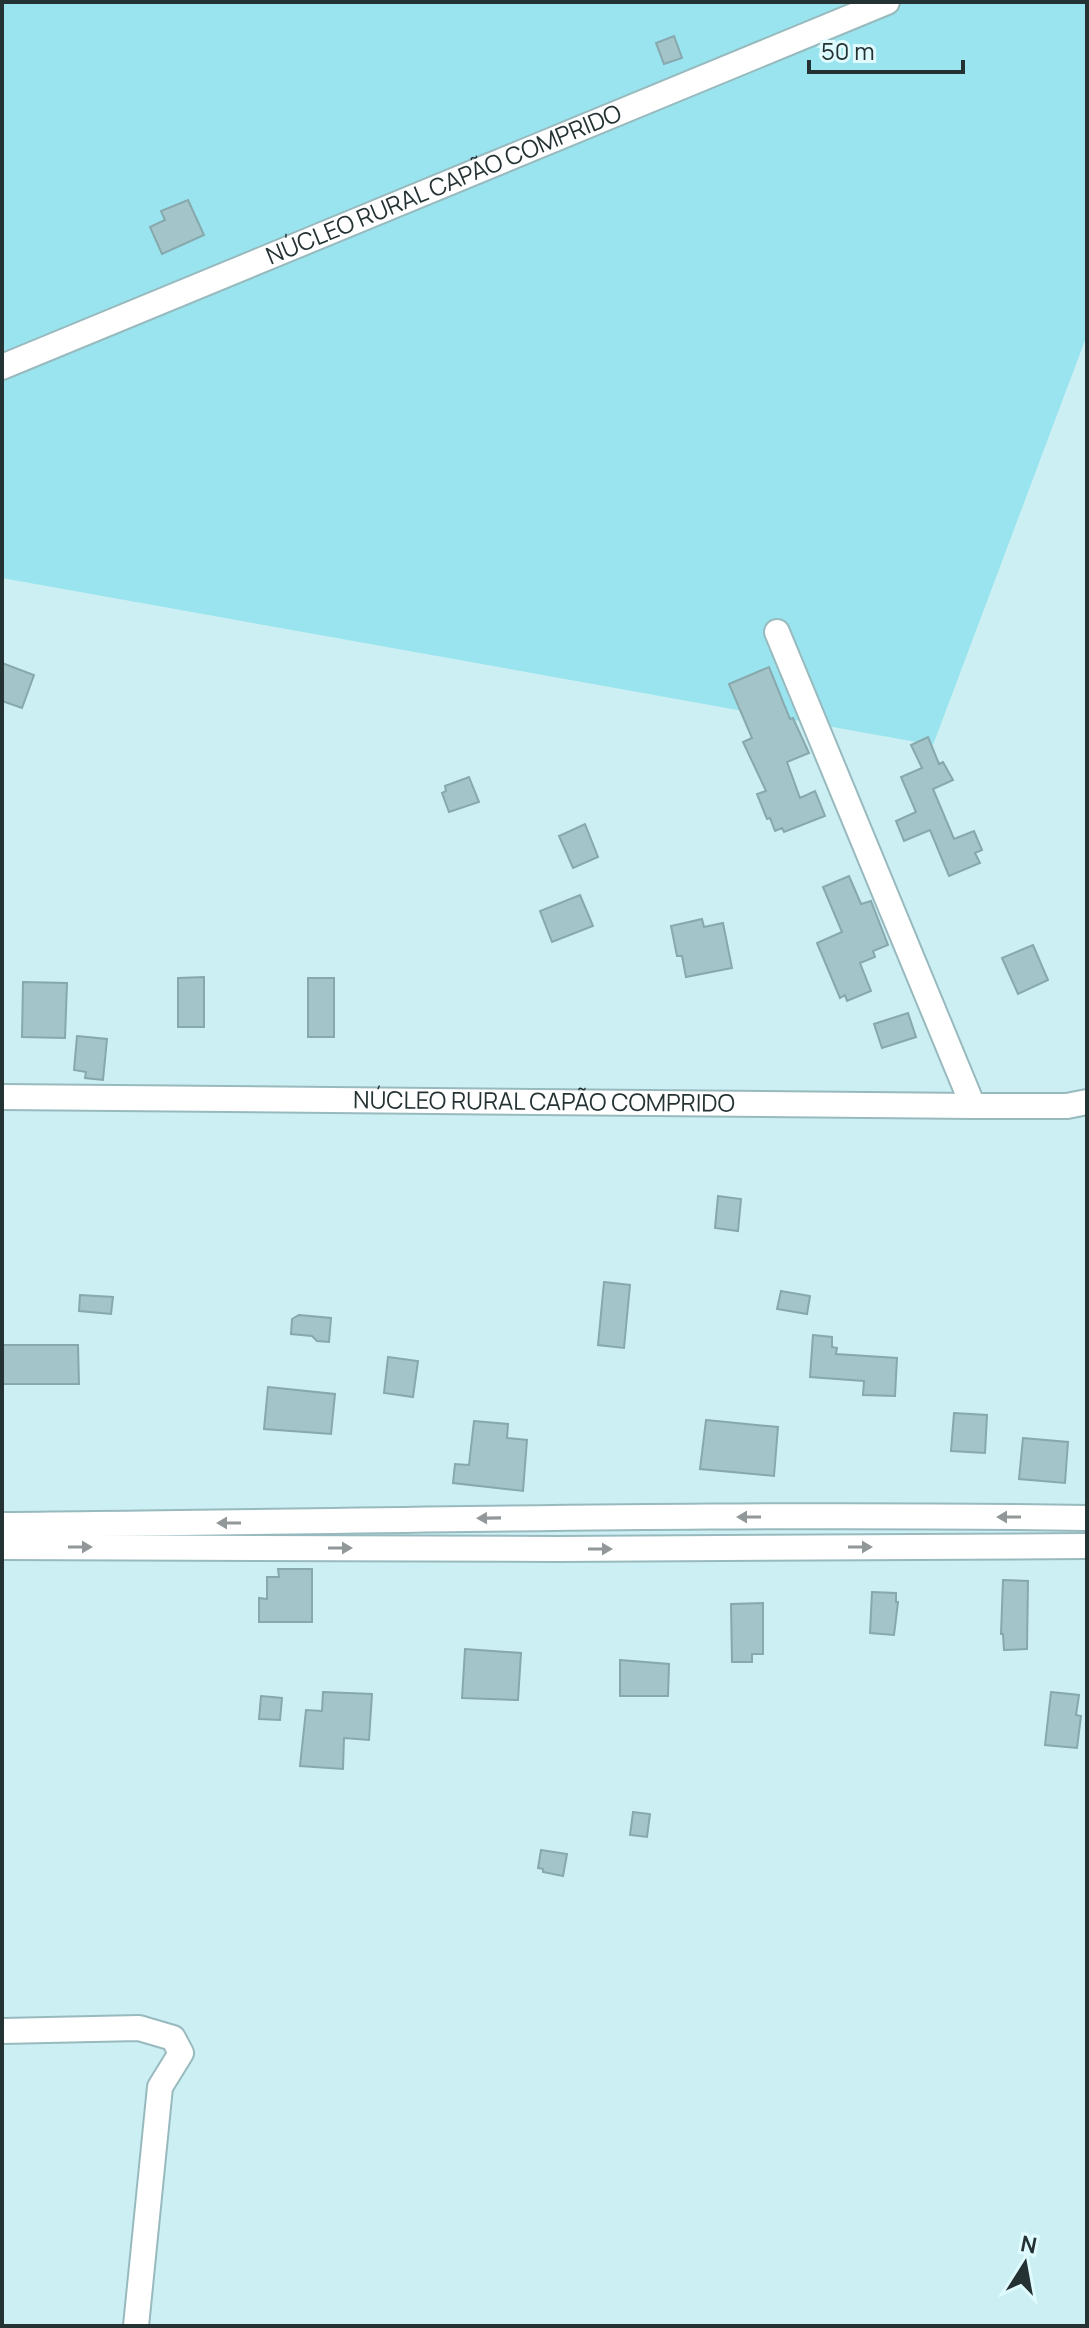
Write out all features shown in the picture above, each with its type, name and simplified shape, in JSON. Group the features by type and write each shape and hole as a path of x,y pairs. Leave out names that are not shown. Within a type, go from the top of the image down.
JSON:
{"street":[{"name":"NÚCLEO RURAL CAPÃO COMPRIDO","path":"2,367 887,2"},
{"path":"777,632 973,1106"},
{"name":"NÚCLEO RURAL CAPÃO COMPRIDO","path":"2,1097 973,1106 1067,1106 1087,1102"},
{"path":"2,1525 675,1517 1087,1518"},
{"path":"675,1517 676,1548"},
{"path":"2,1547 1087,1546"},
{"path":"2,2031 139,2028 173,2038 181,2053 160,2087 136,2326"}],"shaded area":[{"path":"2,2 1087,2 1087,335 933,745 2,578"}],"building":[{"path":"674,36 682,58 664,64 656,43"},
{"path":"188,200 204,235 162,254 150,227 165,220 161,211"},
{"path":"2,663 34,675 22,708 2,701"},
{"path":"769,667 790,719 793,718 809,753 787,762 800,798 815,791 825,816 784,832 782,828 775,831 757,794 766,791 743,742 752,738 729,684"},
{"path":"928,737 939,764 943,762 953,780 933,789 954,839 974,831 982,850 975,853 980,863 949,876 930,830 904,841 896,821 916,812 901,777 922,768 911,745"},
{"path":"469,777 479,802 449,812 442,793 446,791 445,786"},
{"path":"585,824 598,857 573,868 559,836"},
{"path":"849,876 861,904 871,901 888,945 873,951 875,957 860,963 871,991 847,1001 845,995 840,998 817,943 842,932 823,887"},
{"path":"580,895 593,926 552,942 540,911"},
{"path":"702,919 704,927 723,923 732,968 686,977 682,956 677,956 671,926"},
{"path":"1033,945 1048,980 1018,994 1002,958"},
{"path":"204,977 204,1027 178,1027 178,978"},
{"path":"308,978 334,978 334,1037 308,1037"},
{"path":"23,982 67,983 65,1038 22,1037"},
{"path":"908,1013 916,1037 882,1048 874,1024"},
{"path":"77,1036 107,1039 103,1080 85,1078 86,1072 74,1070"},
{"path":"718,1196 741,1199 738,1231 715,1228"},
{"path":"604,1282 630,1285 624,1348 598,1345"},
{"path":"781,1291 810,1296 807,1314 777,1309"},
{"path":"80,1295 113,1297 111,1314 79,1311"},
{"path":"299,1315 331,1318 329,1342 291,1334 292,1319"},
{"path":"813,1335 832,1337 836,1354 897,1358 895,1396 863,1395 864,1381 810,1377"},
{"path":"2,1345 78,1345 79,1384 2,1384"},
{"path":"388,1357 418,1361 413,1397 384,1393"},
{"path":"268,1387 335,1394 331,1434 264,1429"},
{"path":"954,1413 987,1415 985,1453 951,1451"},
{"path":"706,1420 778,1427 774,1476 700,1469"},
{"path":"474,1421 508,1424 507,1438 527,1440 523,1491 453,1483 455,1464 469,1465"},
{"path":"1023,1438 1068,1442 1065,1483 1019,1479"},
{"path":"278,1569 312,1569 312,1622 259,1622 259,1598 267,1599 267,1577 279,1577"},
{"path":"1003,1580 1028,1581 1027,1649 1004,1650 1001,1634"},
{"path":"872,1592 896,1593 898,1602 894,1635 870,1633"},
{"path":"763,1603 763,1654 752,1654 752,1662 732,1662 731,1604"},
{"path":"465,1649 521,1653 518,1700 462,1698"},
{"path":"620,1660 669,1664 668,1696 620,1696"},
{"path":"323,1692 372,1694 369,1740 344,1738 343,1769 300,1766 306,1710 322,1711"},
{"path":"1051,1692 1079,1695 1076,1715 1081,1716 1077,1748 1045,1745"},
{"path":"261,1696 282,1698 280,1720 259,1719"},
{"path":"633,1812 650,1814 647,1837 630,1835"},
{"path":"541,1850 567,1854 563,1876 538,1868"}]}
